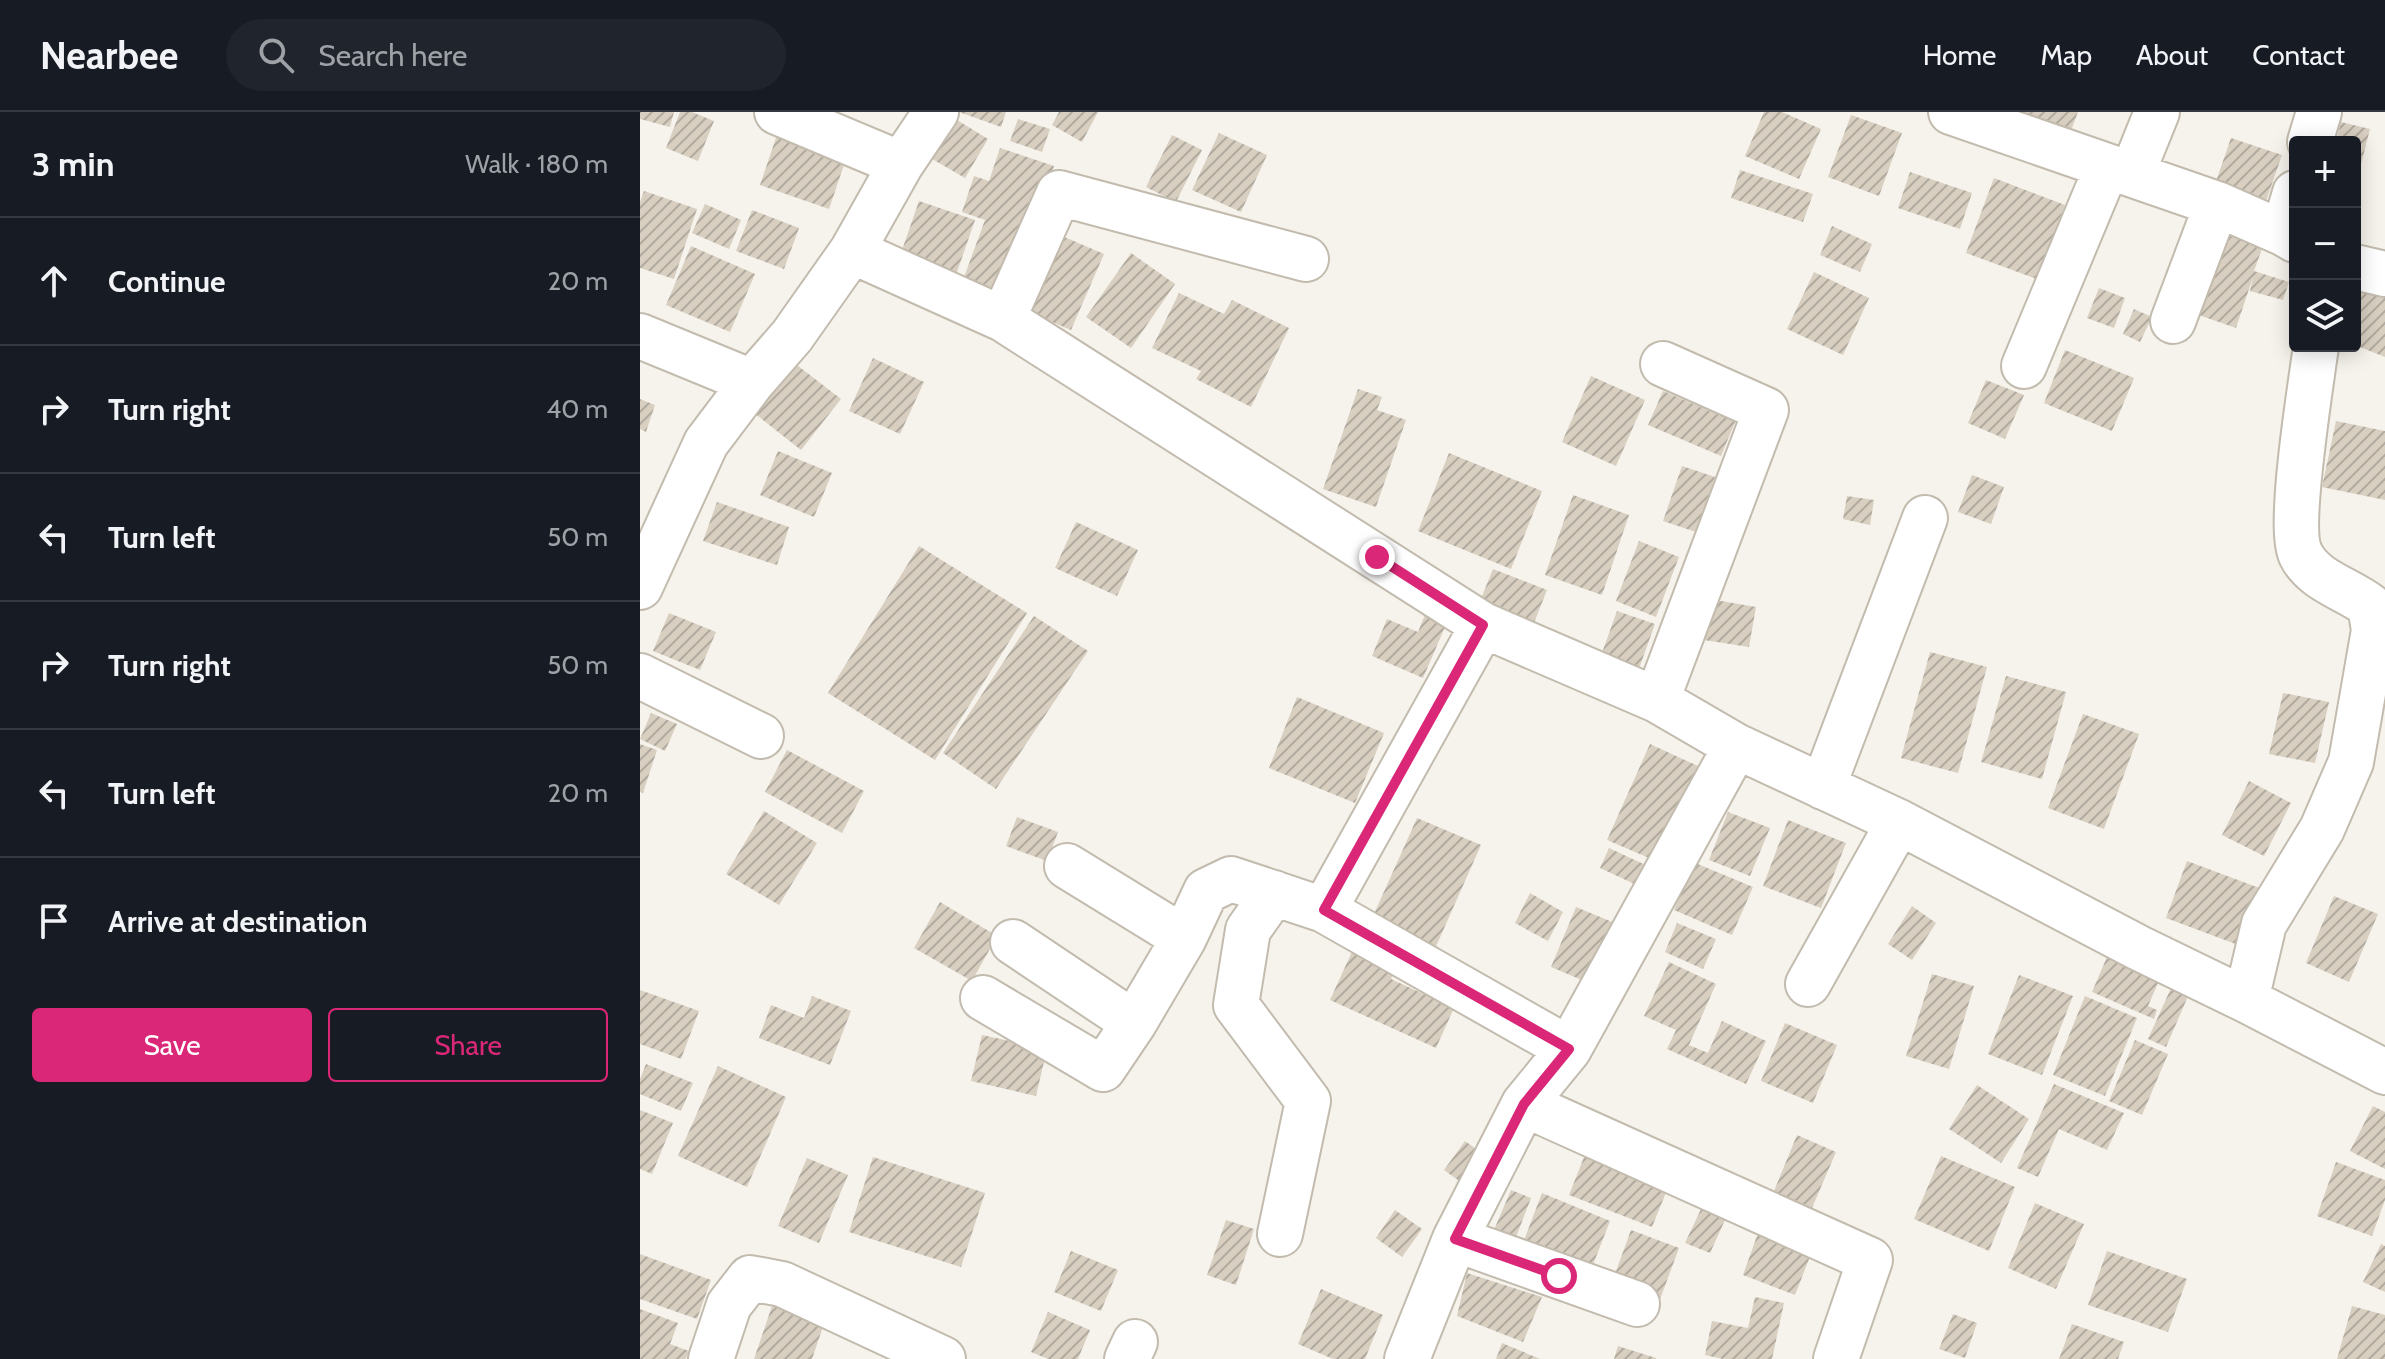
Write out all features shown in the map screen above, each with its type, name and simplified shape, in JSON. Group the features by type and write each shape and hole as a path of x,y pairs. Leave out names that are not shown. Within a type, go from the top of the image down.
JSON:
{"street":[{"path":"777,112 901,164"},
{"path":"640,587 706,443 792,336 852,251 901,164 936,112"},
{"path":"2024,366 2120,170 2157,112"},
{"path":"2312,136 2319,112"},
{"path":"1968,115 2217,204 2289,222"},
{"path":"1003,319 1059,193 1306,259"},
{"path":"2173,321 2217,204"},
{"path":"852,251 1003,319 1483,625 1657,700 1736,746 1899,822 2385,1072"},
{"path":"2361,268 2385,274"},
{"path":"640,336 752,382"},
{"path":"2246,1000 2264,924 2322,829 2351,762 2374,630 2370,606 2354,593 2320,578 2301,554 2297,526 2315,352"},
{"path":"1657,700 1766,410 1663,364"},
{"path":"1823,787 1925,518"},
{"path":"1324,910 1483,625"},
{"path":"640,676 761,736"},
{"path":"1407,1359 1455,1239 1524,1104 1569,1049 1736,746"},
{"path":"1808,984 1899,822"},
{"path":"1067,866 1184,938"},
{"path":"983,998 1103,1069 1184,938 1206,891 1231,879 1324,910 1569,1049"},
{"path":"1274,893 1248,930 1236,1005 1308,1101 1280,1234"},
{"path":"1013,942 1134,1023"},
{"path":"1524,1104 1870,1260 1836,1359"},
{"path":"1455,1239 1637,1304"},
{"path":"711,1359 729,1305 750,1278 782,1284 943,1359"}],"building":[{"path":"640,112 674,112 670,127 640,119"},
{"path":"680,112 692,112 714,121 698,161 666,148"},
{"path":"944,112 988,139 965,178 920,152"},
{"path":"959,112 1006,112 1001,127"},
{"path":"1059,112 1098,112 1082,142 1052,125"},
{"path":"1764,112 1782,112 1821,129 1799,179 1745,156"},
{"path":"2003,112 2078,112 2069,136"},
{"path":"1851,115 1902,133 1879,196 1828,177"},
{"path":"1018,119 1050,129 1042,152 1010,141"},
{"path":"2341,122 2370,129 2361,164 2361,136 2338,136"},
{"path":"779,129 848,153 829,209 760,185"},
{"path":"1219,133 1267,155 1241,212 1192,190"},
{"path":"1172,135 1202,150 1176,202 1146,187"},
{"path":"2231,138 2282,155 2265,204 2214,187"},
{"path":"1000,148 1054,166 1008,296 963,280 985,220 962,212 974,176 989,181"},
{"path":"1740,170 1813,194 1803,222 1731,198"},
{"path":"1910,172 1972,193 1960,229 1898,208"},
{"path":"1994,178 2065,205 2037,279 1966,253"},
{"path":"644,191 697,209 674,279 640,268 640,202"},
{"path":"919,201 975,220 956,275 900,256"},
{"path":"705,204 741,220 729,249 692,233"},
{"path":"752,210 799,228 784,269 736,251"},
{"path":"1832,226 1872,244 1860,272 1820,255"},
{"path":"1048,230 1104,254 1071,330 1015,306"},
{"path":"2220,232 2263,246 2254,271 2289,282 2283,300 2250,291 2253,277 2236,328 2193,313"},
{"path":"691,246 755,274 730,332 666,305"},
{"path":"1131,253 1175,284 1131,348 1086,317"},
{"path":"1814,272 1869,298 1843,355 1787,329"},
{"path":"2362,287 2385,296 2385,357 2361,347"},
{"path":"2099,288 2125,298 2114,328 2087,318"},
{"path":"1179,293 1224,314 1232,300 1289,328 1251,407 1196,379 1201,371 1152,348"},
{"path":"2134,309 2152,317 2140,342 2123,334"},
{"path":"2065,350 2134,378 2112,431 2044,403"},
{"path":"873,358 924,382 900,434 849,411"},
{"path":"793,362 841,399 801,450 754,413"},
{"path":"1591,376 1645,400 1616,466 1562,442"},
{"path":"1986,380 2024,395 2005,439 1968,423"},
{"path":"1358,389 1382,397 1377,410 1406,420 1376,507 1323,489"},
{"path":"1663,391 1735,422 1721,456 1648,425"},
{"path":"640,399 655,405 646,432 640,429"},
{"path":"2336,421 2385,431 2385,500 2322,487"},
{"path":"778,451 832,473 814,517 760,495"},
{"path":"1449,453 1542,491 1511,569 1418,531"},
{"path":"1682,466 1715,477 1696,532 1663,521"},
{"path":"1972,475 2004,487 1991,524 1958,512"},
{"path":"1573,495 1629,515 1602,595 1545,575"},
{"path":"1847,496 1874,500 1870,525 1843,519"},
{"path":"717,502 789,527 777,565 703,541"},
{"path":"1076,522 1138,550 1117,596 1055,568"},
{"path":"1639,541 1679,557 1656,617 1616,601"},
{"path":"919,546 1027,613 935,760 828,693"},
{"path":"1493,569 1547,590 1532,628 1478,606"},
{"path":"1698,597 1756,607 1749,647 1691,638"},
{"path":"1427,610 1448,620 1423,678 1372,656 1387,619 1418,632"},
{"path":"1617,611 1655,624 1636,677 1598,664"},
{"path":"669,613 716,632 700,670 653,651"},
{"path":"1034,616 1088,651 996,789 943,753"},
{"path":"1930,652 1987,667 1958,773 1901,758"},
{"path":"2006,676 2066,692 2042,779 1981,762"},
{"path":"2283,693 2329,702 2315,763 2269,754"},
{"path":"1297,697 1384,733 1355,803 1269,768"},
{"path":"651,713 677,724 665,751 640,739"},
{"path":"2083,714 2139,734 2104,829 2048,808"},
{"path":"640,744 657,750 643,793 640,792"},
{"path":"1650,744 1698,766 1656,861 1607,840"},
{"path":"787,750 864,791 842,833 765,792"},
{"path":"2249,781 2291,803 2264,856 2222,835"},
{"path":"764,811 817,843 779,905 726,874"},
{"path":"1728,812 1770,828 1750,876 1709,860"},
{"path":"1017,817 1058,832 1047,861 1006,846"},
{"path":"1417,818 1481,845 1434,951 1370,923"},
{"path":"1788,820 1846,843 1821,908 1763,886"},
{"path":"1609,848 1654,869 1645,889 1600,868"},
{"path":"2187,861 2262,889 2241,946 2166,918"},
{"path":"1693,862 1753,887 1732,935 1674,910"},
{"path":"1530,893 1563,912 1548,941 1515,923"},
{"path":"2334,896 2378,914 2349,982 2306,963"},
{"path":"940,902 997,936 972,981 914,948"},
{"path":"1912,906 1936,923 1912,960 1888,944"},
{"path":"1576,907 1622,926 1596,986 1551,967"},
{"path":"1677,923 1716,939 1703,969 1665,952"},
{"path":"1355,945 1398,964 1391,979 1454,1008 1436,1048 1330,1000"},
{"path":"2110,950 2162,974 2148,1006 2157,1010 2154,1019 2092,992"},
{"path":"1669,962 1716,984 1689,1045 1708,1053 1722,1021 1766,1041 1746,1084 1667,1049 1676,1030 1644,1016"},
{"path":"1932,974 1974,986 1949,1069 1906,1056"},
{"path":"2019,975 2073,996 2042,1075 1988,1054"},
{"path":"2172,986 2189,994 2166,1047 2148,1039"},
{"path":"640,990 699,1011 681,1059 640,1044"},
{"path":"812,996 851,1011 830,1065 759,1038 771,1005 804,1018"},
{"path":"2085,996 2137,1018 2105,1096 2053,1075"},
{"path":"1785,1023 1837,1045 1813,1103 1761,1081"},
{"path":"982,1035 1047,1049 1036,1096 971,1081"},
{"path":"2135,1040 2168,1054 2142,1115 2109,1101"},
{"path":"646,1064 693,1083 681,1111 640,1094 640,1079"},
{"path":"718,1066 786,1097 747,1187 678,1156"},
{"path":"2054,1084 2124,1113 2107,1150 2059,1129 2038,1177 2017,1168"},
{"path":"1977,1085 2029,1119 2001,1163 1949,1129"},
{"path":"2373,1106 2385,1112 2385,1169 2350,1151"},
{"path":"640,1110 673,1123 652,1174 640,1169"},
{"path":"1797,1135 1836,1152 1812,1208 1774,1191"},
{"path":"1465,1141 1483,1154 1462,1183 1444,1170"},
{"path":"1590,1142 1673,1175 1652,1227 1569,1195"},
{"path":"1941,1156 2015,1187 1989,1251 1914,1219"},
{"path":"873,1157 985,1193 961,1267 849,1232"},
{"path":"807,1158 848,1175 819,1243 778,1226"},
{"path":"2336,1162 2385,1180 2385,1200 2372,1236 2317,1216"},
{"path":"1511,1190 1531,1198 1510,1253 1488,1244"},
{"path":"1542,1193 1610,1221 1589,1275 1521,1248"},
{"path":"2035,1203 2084,1224 2056,1289 2008,1268"},
{"path":"1701,1209 1725,1220 1710,1253 1685,1243"},
{"path":"1395,1210 1422,1229 1402,1257 1376,1238"},
{"path":"1226,1220 1254,1229 1236,1285 1207,1275"},
{"path":"1631,1230 1679,1248 1659,1302 1611,1285"},
{"path":"1758,1233 1811,1254 1795,1295 1743,1275"},
{"path":"2381,1244 2385,1246 2385,1292 2363,1282"},
{"path":"1071,1251 1118,1270 1101,1311 1054,1292"},
{"path":"2107,1251 2187,1279 2168,1332 2088,1305"},
{"path":"640,1254 711,1280 697,1319 640,1299"},
{"path":"1467,1273 1542,1297 1523,1342 1457,1316"},
{"path":"1321,1289 1383,1315 1365,1359 1333,1359 1298,1344"},
{"path":"775,1297 827,1315 812,1359 754,1359"},
{"path":"1755,1297 1784,1303 1772,1359 1723,1359 1705,1355 1712,1321 1748,1328"},
{"path":"2352,1306 2385,1315 2385,1359 2337,1359"},
{"path":"640,1309 678,1323 670,1344 689,1351 686,1359 640,1359"},
{"path":"1048,1312 1090,1330 1078,1359 1048,1359 1031,1352"},
{"path":"1953,1314 1977,1323 1965,1358 1939,1349"},
{"path":"2072,1324 2124,1342 2118,1359 2059,1359"},
{"path":"1502,1343 1540,1359 1496,1359"},
{"path":"1618,1346 1656,1358 1656,1359 1614,1359"}],"route":[{"path":"1377,557 1483,625 1324,910 1569,1049 1524,1104 1455,1239 1559,1276"}]}
